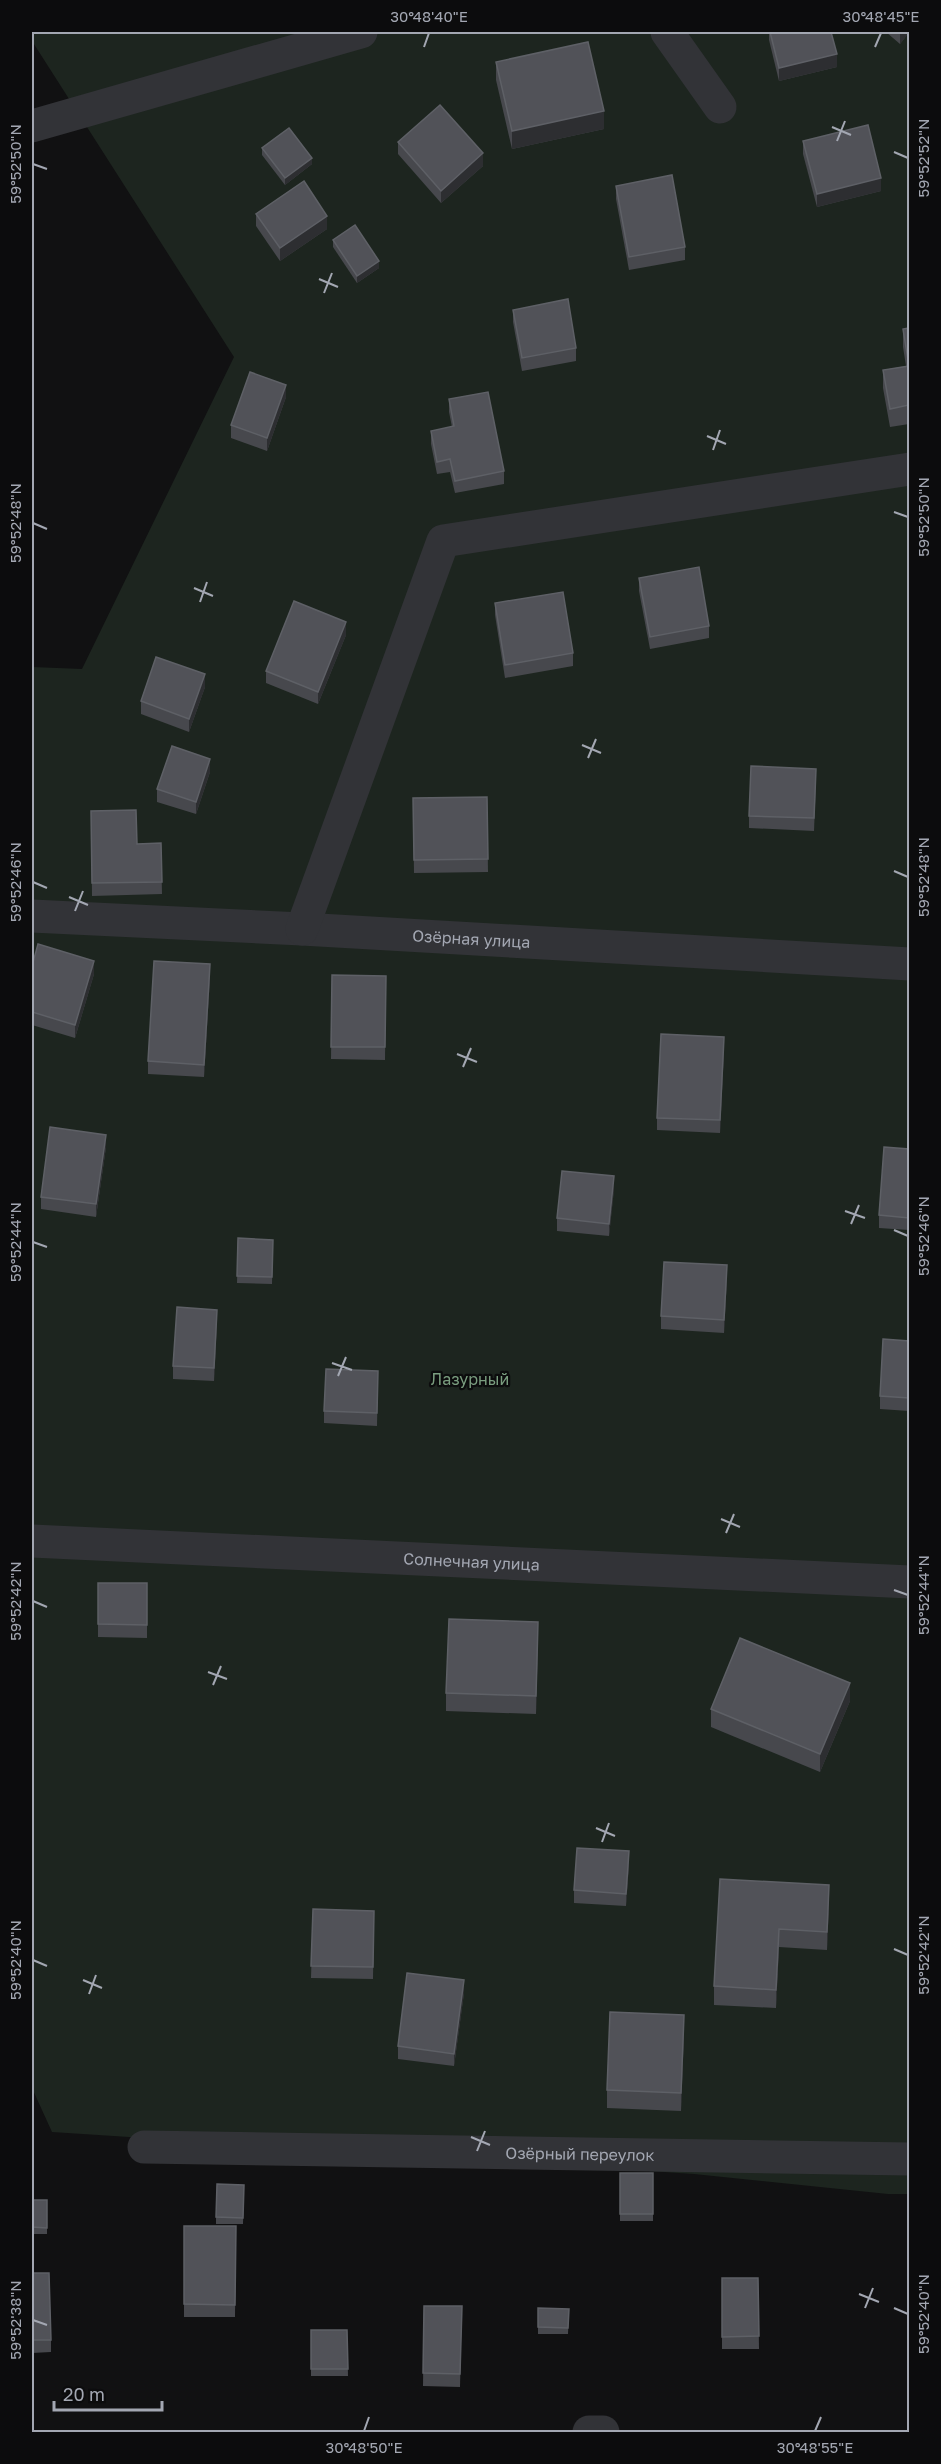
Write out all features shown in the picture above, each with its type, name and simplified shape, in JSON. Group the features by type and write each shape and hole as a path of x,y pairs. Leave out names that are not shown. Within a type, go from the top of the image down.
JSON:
{"street":[{"path":"32,126 300,39 361,32"},
{"path":"667,32 720,107"},
{"path":"302,928 443,541 909,469"},
{"name":"Озёрная улица","path":"32,916 302,928 909,964"},
{"name":"Солнечная улица","path":"32,1541 909,1582"},
{"name":"Озёрный переулок","path":"144,2147 909,2159"},
{"path":"589,2433 603,2433"}],"green space":[{"name":"Лазурный","path":"32,32 909,32 909,2194 888,2194 694,2174 52,2132 32,2088 32,667 82,669 234,357 32,41"}],"building":[{"path":"770,32 831,32 837,54 779,68"},
{"path":"588,42 604,111 512,131 496,62"},
{"path":"440,105 483,153 441,191 398,142"},
{"path":"868,125 881,178 817,194 803,141"},
{"path":"289,128 312,158 285,178 262,148"},
{"path":"672,175 685,247 629,257 616,186"},
{"path":"304,181 327,216 280,248 256,214"},
{"path":"355,225 379,261 357,276 333,240"},
{"path":"568,299 576,348 522,358 513,310"},
{"path":"909,328 909,366 903,329"},
{"path":"909,366 909,405 890,409 883,370"},
{"path":"250,372 286,385 267,438 231,425"},
{"path":"488,392 504,471 455,481 450,459 437,462 431,431 454,426 449,399"},
{"path":"699,567 709,626 650,637 639,578"},
{"path":"563,592 573,653 505,665 495,603"},
{"path":"294,601 346,622 318,692 266,671"},
{"path":"156,657 205,674 189,719 141,701"},
{"path":"172,746 210,759 196,802 157,789"},
{"path":"751,766 816,769 814,818 749,816"},
{"path":"487,797 488,859 414,860 413,798"},
{"path":"136,810 137,844 161,843 162,882 92,883 91,811"},
{"path":"38,944 94,961 75,1025 32,1012 32,966"},
{"path":"154,961 210,964 204,1065 148,1061"},
{"path":"332,975 386,976 385,1047 331,1047"},
{"path":"661,1034 724,1037 720,1120 657,1118"},
{"path":"50,1127 106,1135 96,1204 41,1197"},
{"path":"884,1147 909,1149 909,1218 879,1215"},
{"path":"562,1171 614,1176 609,1224 557,1218"},
{"path":"238,1238 273,1240 272,1277 237,1276"},
{"path":"664,1262 727,1265 724,1320 661,1316"},
{"path":"177,1307 217,1310 214,1368 173,1366"},
{"path":"883,1339 909,1341 909,1398 880,1396"},
{"path":"326,1369 378,1371 377,1413 324,1411"},
{"path":"98,1583 147,1583 147,1625 98,1624"},
{"path":"449,1619 538,1622 536,1696 446,1693"},
{"path":"740,1638 850,1683 820,1754 711,1709"},
{"path":"577,1848 629,1851 626,1894 574,1890"},
{"path":"720,1879 829,1885 827,1932 779,1929 776,1990 714,1986"},
{"path":"313,1909 374,1911 373,1967 311,1966"},
{"path":"407,1973 464,1980 454,2054 398,2046"},
{"path":"610,2012 684,2015 681,2093 607,2090"},
{"path":"620,2173 653,2173 653,2214 620,2214"},
{"path":"217,2184 244,2185 243,2218 216,2217"},
{"path":"32,2200 47,2200 47,2228 32,2227"},
{"path":"184,2226 236,2226 235,2305 184,2304"},
{"path":"32,2273 49,2273 51,2340 32,2340"},
{"path":"722,2278 758,2278 759,2336 722,2337"},
{"path":"424,2306 462,2306 460,2374 423,2373"},
{"path":"538,2308 569,2309 568,2328 538,2327"},
{"path":"311,2330 347,2330 348,2369 311,2369"}]}
